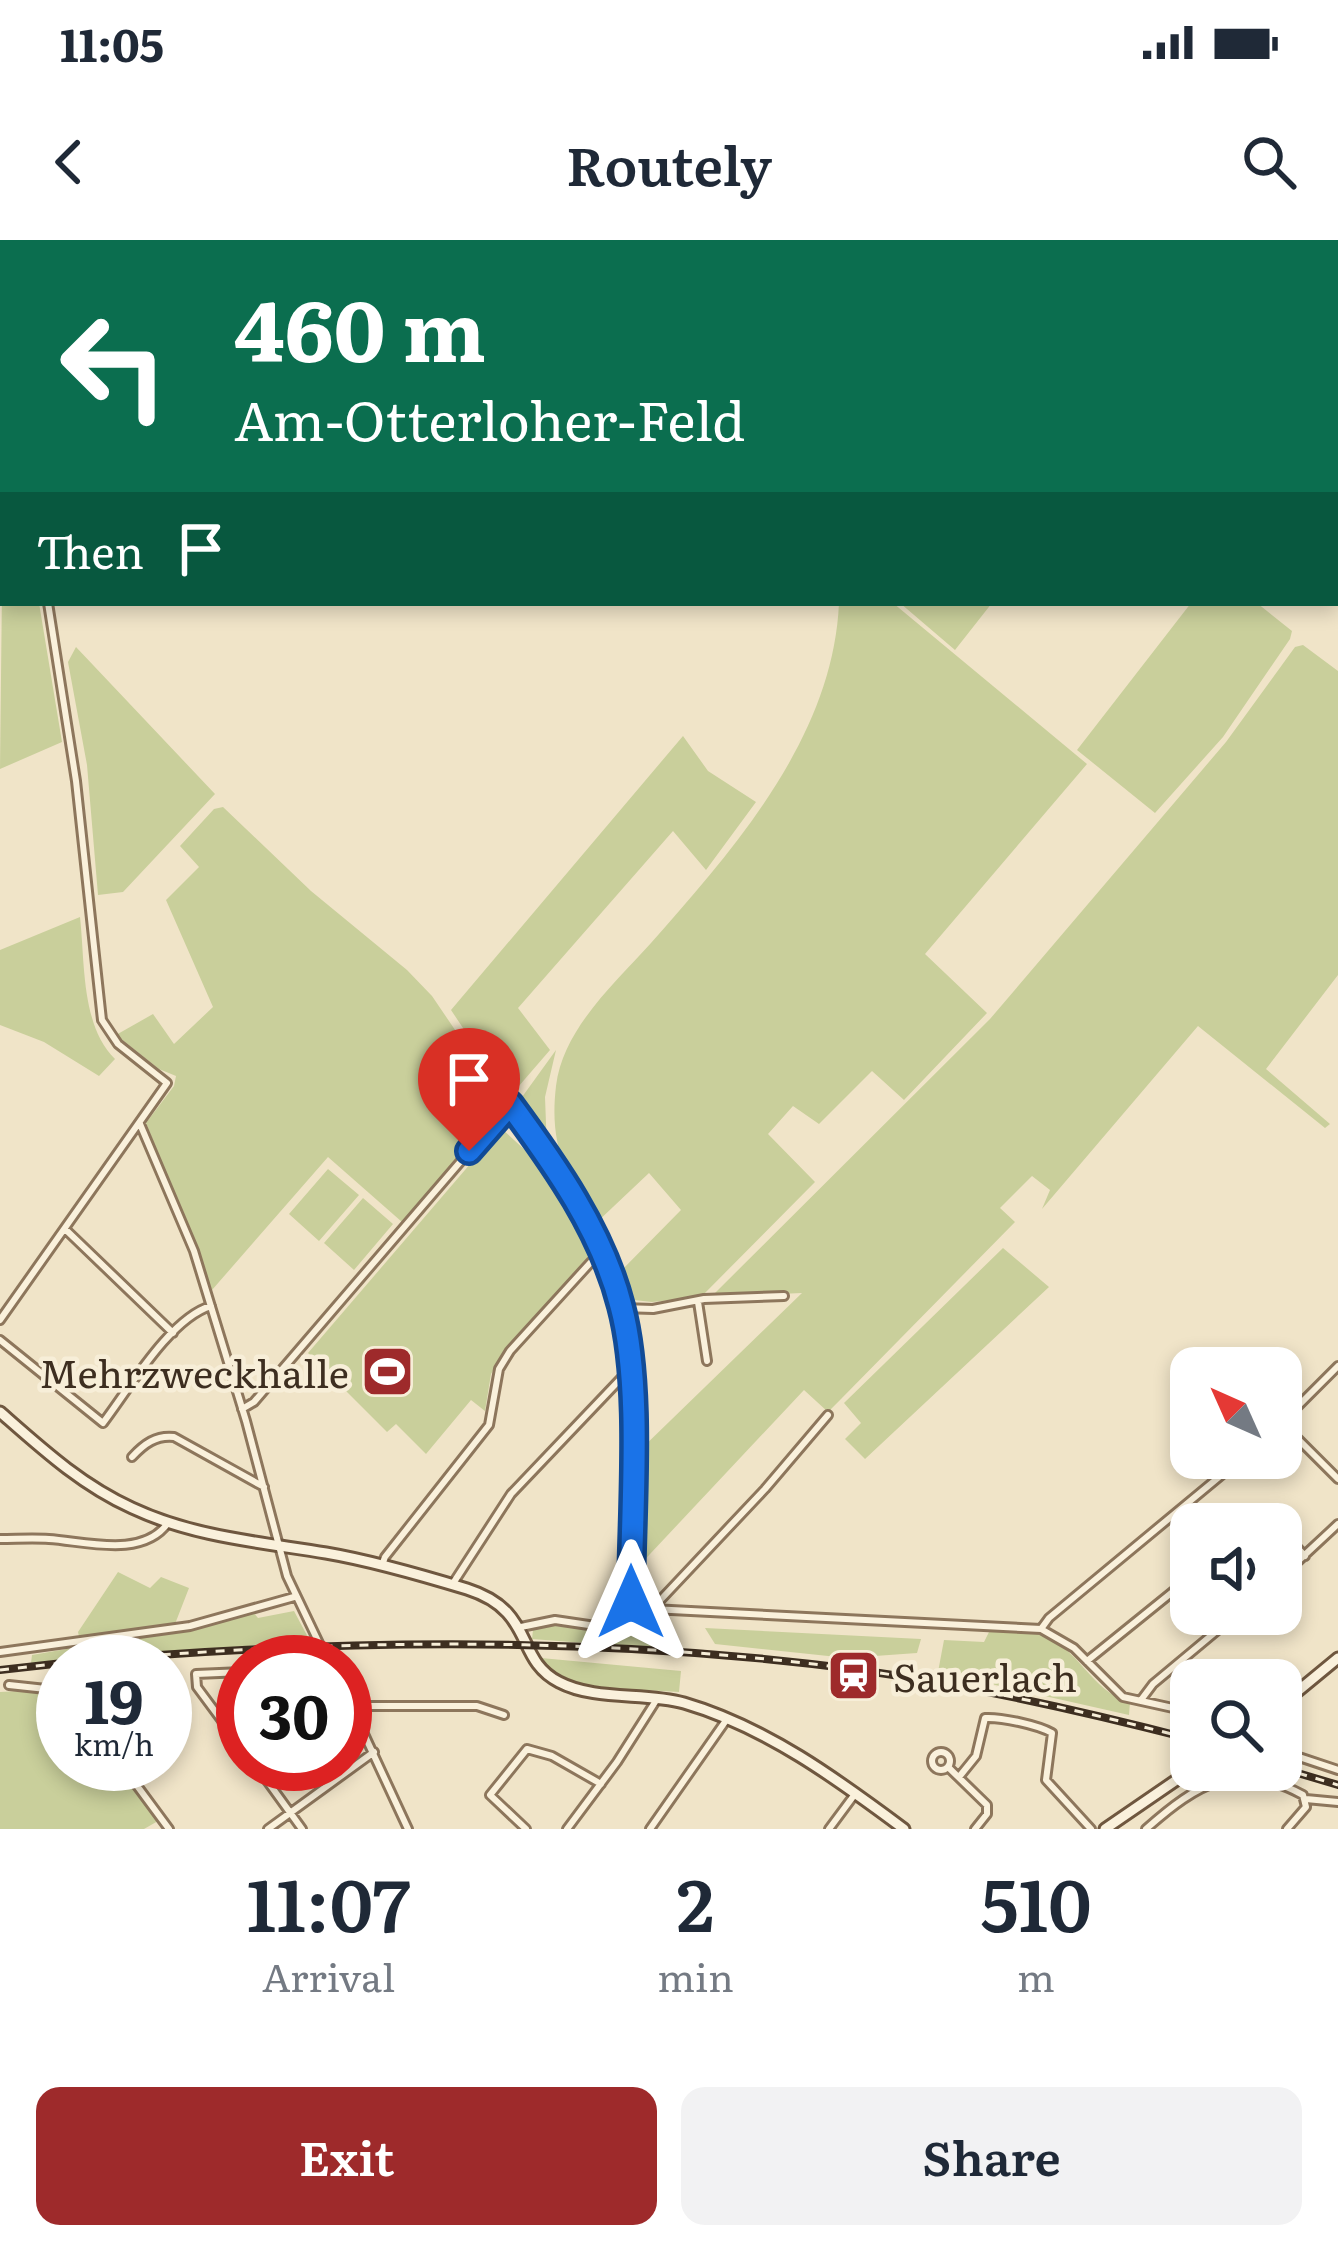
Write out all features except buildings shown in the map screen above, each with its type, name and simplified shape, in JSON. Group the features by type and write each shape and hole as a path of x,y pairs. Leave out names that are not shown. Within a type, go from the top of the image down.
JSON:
{"main road":[{"path":"0,1412 97,1490 168,1522 214,1537 382,1565 501,1605 520,1627 539,1667 566,1686 657,1698 727,1719 773,1741 904,1829"},
{"path":"1302,1688 1338,1658"},
{"path":"1105,1829 1170,1784"}],"street":[{"path":"0,1320 166,1083 118,1044 102,1020 76,781 48,606"},
{"path":"242,1408 254,1402 510,1104 560,1173 603,1256 622,1308 630,1369 632,1608"},
{"path":"140,1124 172,1193 211,1306 294,1598 314,1635"},
{"path":"65,1229 172,1333"},
{"path":"382,1565 489,1425 499,1369 510,1351 591,1262 603,1256"},
{"path":"622,1308 784,1296"},
{"path":"698,1302 707,1361"},
{"path":"0,1340 103,1423 172,1333 194,1311 211,1306"},
{"path":"1302,1401 1338,1366"},
{"path":"452,1585 511,1494 630,1369"},
{"path":"651,1610 828,1414"},
{"path":"132,1457 162,1435 174,1437 264,1487"},
{"path":"1302,1443 1338,1479"},
{"path":"1041,1629 1217,1479"},
{"path":"0,1539 50,1539 103,1548 157,1533 168,1522"},
{"path":"1302,1559 1338,1524"},
{"path":"1302,1553 1305,1556"},
{"path":"1088,1661 1170,1594"},
{"path":"0,1652 190,1626 294,1598"},
{"path":"520,1627 555,1620 609,1628 632,1608 1041,1629 1088,1661 1114,1690 1170,1707"},
{"path":"1141,1700 1153,1684 1212,1635"},
{"path":"216,1673 196,1674 197,1688 216,1713"},
{"path":"9,1685 36,1688"},
{"path":"566,1829 657,1698"},
{"path":"372,1706 477,1706 504,1715"},
{"path":"959,1777 976,1756 985,1718 1005,1718 1052,1733 1046,1780 1090,1829"},
{"path":"650,1829 727,1719"},
{"path":"372,1748 408,1829"},
{"path":"526,1829 490,1795 527,1750 552,1756 601,1784"},
{"path":"268,1829 374,1752"},
{"path":"1302,1758 1338,1771"},
{"path":"948,1768 987,1805 987,1814 975,1829"},
{"path":"1146,1829 1212,1783 1232,1775 1286,1788 1306,1799 1338,1802"},
{"path":"141,1791 169,1829"},
{"path":"276,1791 302,1829"},
{"path":"829,1829 855,1794"},
{"path":"1287,1829 1306,1808 1306,1799"}],"green space":[{"path":"2,606 39,606 62,742 0,769"},
{"path":"839,606 897,606 1087,764 925,954 987,1013 904,1100 872,1071 819,1124 793,1106 768,1134 815,1182 701,1297 652,1302 625,1299 617,1275 681,1210 649,1173 595,1224 568,1174 558,1143 554,1107 561,1065 592,1008 715,869 774,788 819,699 833,652"},
{"path":"904,606 990,606 955,650"},
{"path":"1189,606 1261,606 1292,631 1223,737 1155,813 1077,750"},
{"path":"1303,645 1338,671 1338,975 1266,1069 1330,1124 1325,1128 1198,1026 1042,1209 1050,1190 1032,1176 1000,1208 1015,1222 828,1412 804,1390 635,1570 637,1453 802,1293 711,1297 990,1019 1226,742 1295,647"},
{"path":"76,647 215,794 123,892 98,895 87,765 68,662"},
{"path":"683,736 708,771 756,802 706,870 673,831 518,1008 550,1050 512,1094 505,1091 451,1010"},
{"path":"223,807 432,996 506,1105 402,1222 328,1157 212,1290 146,1123 174,1086 176,1076 159,1069 116,1035 153,1014 174,1044 213,1007 166,900 199,867 180,846 214,809"},
{"path":"80,917 90,1011 115,1059 99,1076 44,1042 0,1025 0,950"},
{"path":"556,1050 545,1097 547,1150 517,1104"},
{"path":"501,1128 549,1172 595,1251 510,1343 491,1374 485,1411 471,1400 426,1454 396,1424 387,1432 308,1353"},
{"path":"328,1169 359,1195 319,1241 289,1214"},
{"path":"363,1198 393,1224 354,1270 324,1243"},
{"path":"1003,1248 1049,1287 865,1459 845,1439 861,1423 844,1403"},
{"path":"118,1572 150,1588 161,1577 189,1588 175,1624 114,1635 78,1632"},
{"path":"294,1611 307,1635 216,1635 216,1648 192,1650 192,1635 147,1635 253,1612 258,1618"},
{"path":"634,1618 664,1642 677,1644 677,1650 532,1639 533,1630 543,1625 614,1631"},
{"path":"705,1628 921,1639 917,1653 847,1658 715,1644"},
{"path":"989,1632 1026,1632 1052,1640 1105,1689 1130,1702 1129,1715 938,1672 944,1640 984,1642"},
{"path":"541,1658 681,1671 679,1692 585,1685 553,1670"},
{"path":"36,1690 36,1791 136,1791 158,1821 144,1829 0,1829 0,1692"}],"railway":[{"path":"192,1653 462,1644 756,1658 896,1675 1170,1734"},
{"path":"0,1670 36,1666"},
{"path":"1302,1774 1338,1785"}],"place":[{"name":"Mehrzweckhalle","path":"388,1371"},
{"name":"Sauerlach","path":"854,1675"}],"route":[{"path":"469,1151 510,1104 560,1173 603,1256 622,1308 631,1383 631,1602"}]}
